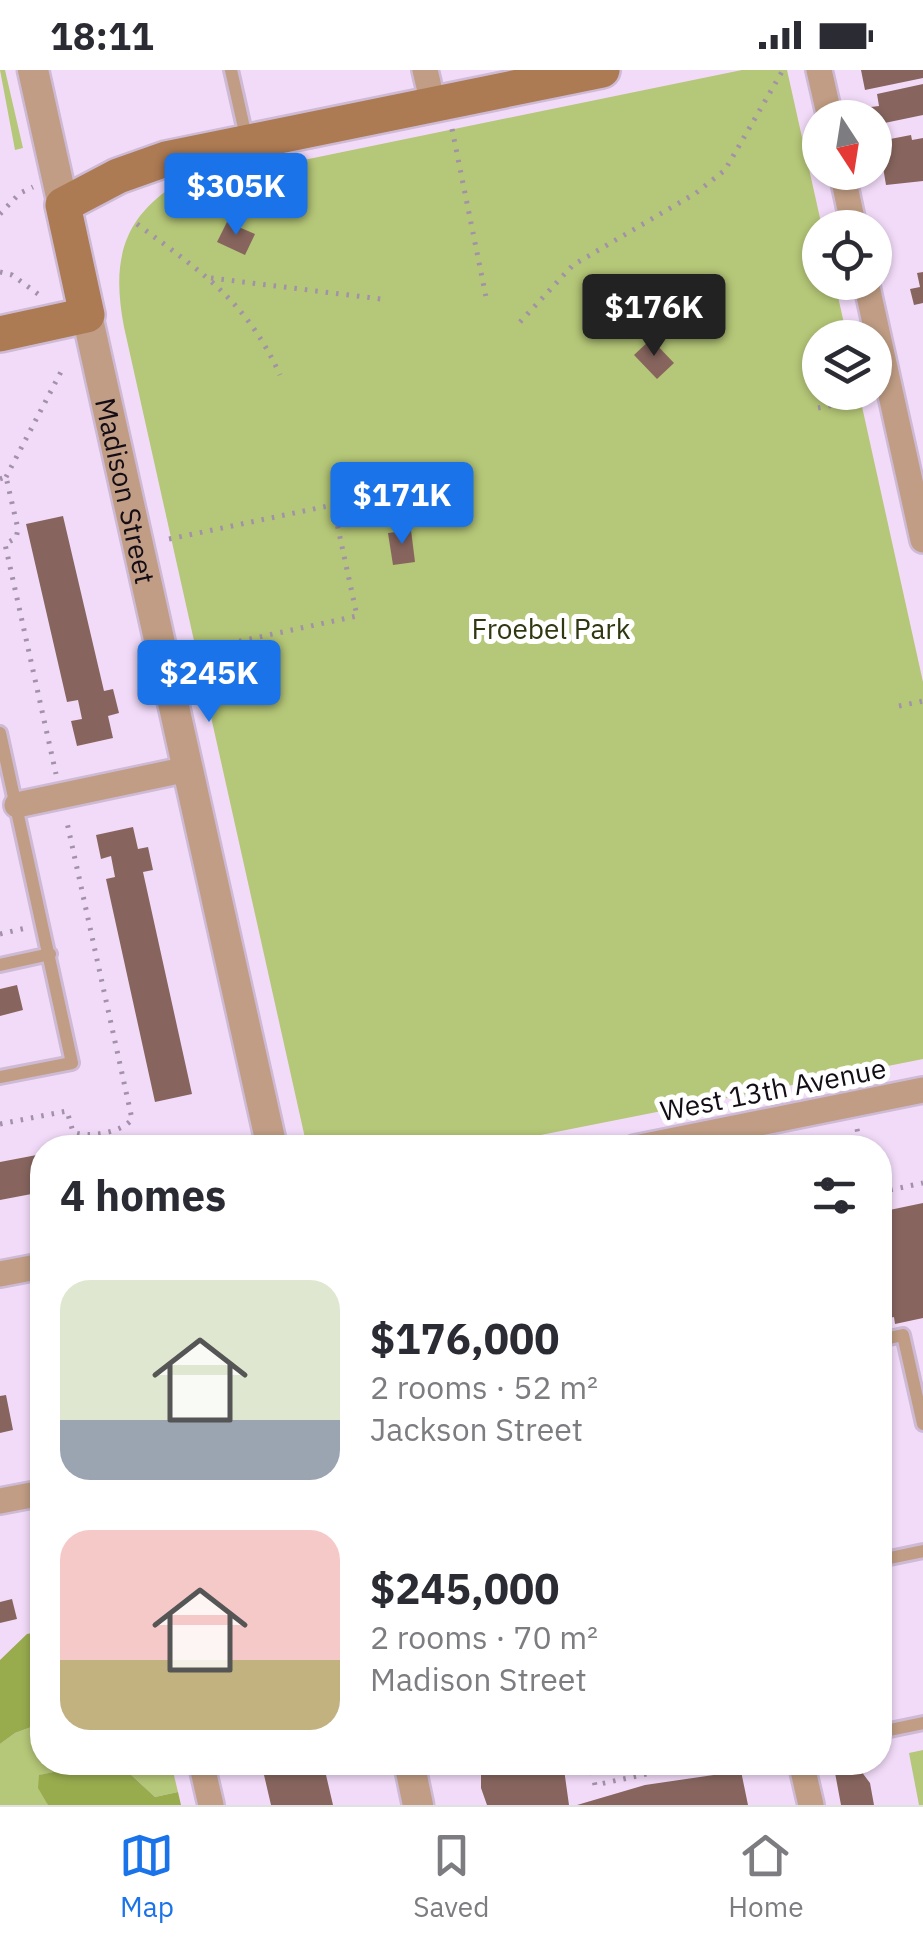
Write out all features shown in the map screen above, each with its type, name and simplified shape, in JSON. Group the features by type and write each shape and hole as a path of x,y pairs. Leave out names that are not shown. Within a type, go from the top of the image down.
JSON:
{"main road":[{"path":"50,196 136,168 247,141 436,100 602,70"},
{"name":"Madison Street","path":"50,196 87,316"},
{"path":"0,334 87,316"}],"street":[{"name":"Madison Street","path":"33,70 50,196"},
{"path":"819,70 826,100"},
{"path":"870,300 923,540"},
{"name":"Madison Street","path":"87,316 269,1135"},
{"path":"17,804 188,770"},
{"name":"West 13th Avenue","path":"712,1135 923,1090"},
{"path":"0,1274 30,1268"},
{"path":"0,1501 30,1495"},
{"path":"205,1775 211,1805"},
{"path":"412,1775 418,1805"},
{"path":"804,1775 810,1805"}],"lane":[{"path":"230,70 247,141"},
{"path":"0,733 72,1063 0,1077"},
{"path":"0,965 50,954"},
{"path":"892,1338 904,1335 923,1424"},
{"path":"892,1557 923,1551"},
{"path":"892,1729 923,1723"}],"path":[{"path":"520,322 573,265 696,193 725,170 784,70"},
{"path":"436,100 486,297"},
{"path":"0,214 20,193 50,196"},
{"path":"137,224 208,277 254,323 280,375"},
{"path":"0,272 12,274 40,296"},
{"path":"208,277 381,299"},
{"path":"57,778 5,544 18,533 3,478 64,366"},
{"path":"169,540 333,506 357,616 194,651"},
{"path":"899,706 923,701"},
{"path":"65,812 132,1119 123,1128 85,1135"},
{"path":"0,1124 67,1111 73,1132 78,1135"},
{"path":"858,1130 859,1135"},
{"path":"892,1190 923,1184"},
{"path":"592,1775 594,1785 641,1775"},
{"path":"667,1775 669,1783"},
{"path":"621,1779 624,1792"}],"green space":[{"path":"0,70 5,70 23,148 15,150"},
{"name":"Froebel Park","path":"742,70 787,70 802,137 802,190 814,190 818,210 802,210 802,300 839,300 843,320 802,320 802,410 863,410 923,682 923,1059 541,1135 304,1135 124,327 119,286 124,249 140,216 172,187"},
{"path":"30,1633 30,1727 0,1744 0,1660"},
{"path":"30,1727 30,1775 40,1775 48,1805 0,1805 0,1744"},
{"path":"923,1750 923,1805 919,1805 909,1753"},
{"path":"39,1775 131,1775 155,1797 178,1792 181,1805 48,1805 38,1788"},
{"path":"131,1775 174,1775 178,1792 155,1797"}],"building":[{"path":"861,70 923,70 923,78 865,90"},
{"path":"923,84 923,115 892,121 892,100 878,100 877,94"},
{"path":"911,135 912,140 923,138 923,181 892,184 892,139"},
{"path":"227,222 255,234 245,255 217,242"},
{"path":"923,272 923,303 914,305 910,289 920,287 917,273"},
{"path":"651,339 674,363 657,379 634,355"},
{"path":"63,516 104,691 113,689 119,713 108,716 113,738 77,746 71,721 82,719 78,700 67,702 26,524"},
{"path":"411,530 415,562 393,565 388,533"},
{"path":"133,827 138,849 148,847 153,870 143,872 192,1094 155,1102 106,879 115,877 111,856 101,859 96,835"},
{"path":"17,985 23,1010 0,1016 0,989"},
{"path":"30,1156 30,1194 0,1200 0,1162"},
{"path":"923,1203 923,1318 895,1324 892,1317 892,1209"},
{"path":"6,1395 13,1430 0,1433 0,1396"},
{"path":"12,1599 17,1619 0,1623 0,1602"},
{"path":"264,1775 326,1775 333,1805 271,1805"},
{"path":"481,1775 565,1775 569,1805 487,1805"},
{"path":"742,1775 748,1805 577,1805 645,1785"},
{"path":"835,1775 864,1775 870,1783 874,1805 841,1805"}]}
